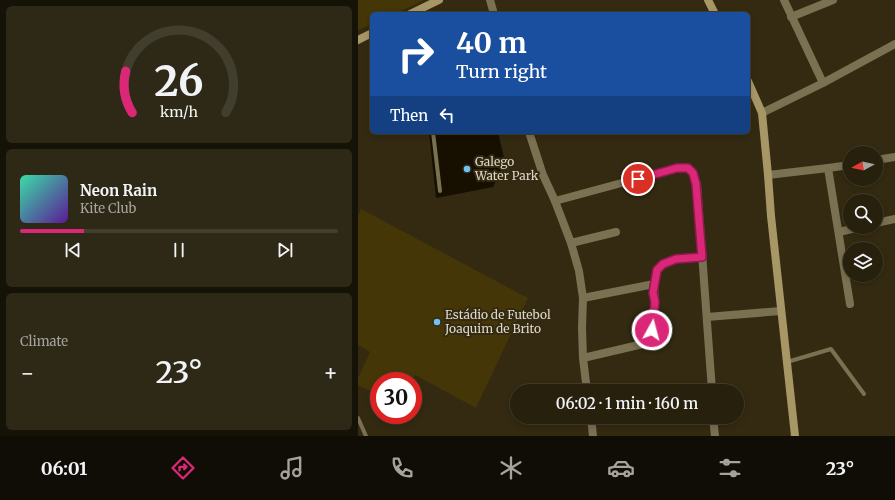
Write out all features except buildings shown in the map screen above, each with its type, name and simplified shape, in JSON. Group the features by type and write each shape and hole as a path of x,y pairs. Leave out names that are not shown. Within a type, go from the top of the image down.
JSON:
{"main road":[{"path":"415,12 439,0"},
{"path":"708,0 714,12"},
{"path":"358,40 370,34"},
{"path":"750,86 762,113 771,216 795,436"}],"street":[{"path":"490,0 493,12"},
{"path":"784,0 823,83"},
{"path":"791,17 833,0"},
{"path":"762,113 823,83 895,44"},
{"path":"530,134 542,176 555,201 571,243 579,271 583,298 583,358 586,384"},
{"path":"883,159 895,157"},
{"path":"768,175 843,166"},
{"path":"555,201 677,168 688,168 693,173 696,184 712,384"},
{"path":"828,168 850,304"},
{"path":"883,222 895,219"},
{"path":"839,232 843,231"},
{"path":"571,243 616,232"},
{"path":"583,358 643,344 650,340 655,302 653,293 657,270 663,264 676,259 702,257"},
{"path":"583,298 654,284"},
{"path":"707,317 781,312"},
{"path":"591,424 593,436"},
{"path":"714,424 715,436"}],"lane":[{"path":"434,134 440,191"},
{"path":"787,362 831,349 864,394"},
{"path":"358,418 366,436"}],"shaded area":[{"path":"358,0 425,0 398,12 370,12 370,25 358,30"},
{"name":"Galego Water Park","path":"429,134 498,134 505,162 493,187 436,198"},
{"name":"Estádio de Futebol Joaquim de Brito","path":"361,209 528,298 476,408 422,379 422,372 370,372 370,391 358,385 358,378 370,352 358,345 358,215"}],"place":[{"name":"Galego Water Park","path":"467,169"},
{"name":"Estádio de Futebol Joaquim de Brito","path":"437,322"}],"route":[{"path":"638,179 677,168 688,168 693,173 696,184 702,257 676,259 663,264 657,270 653,293 655,302 652,330"}]}
